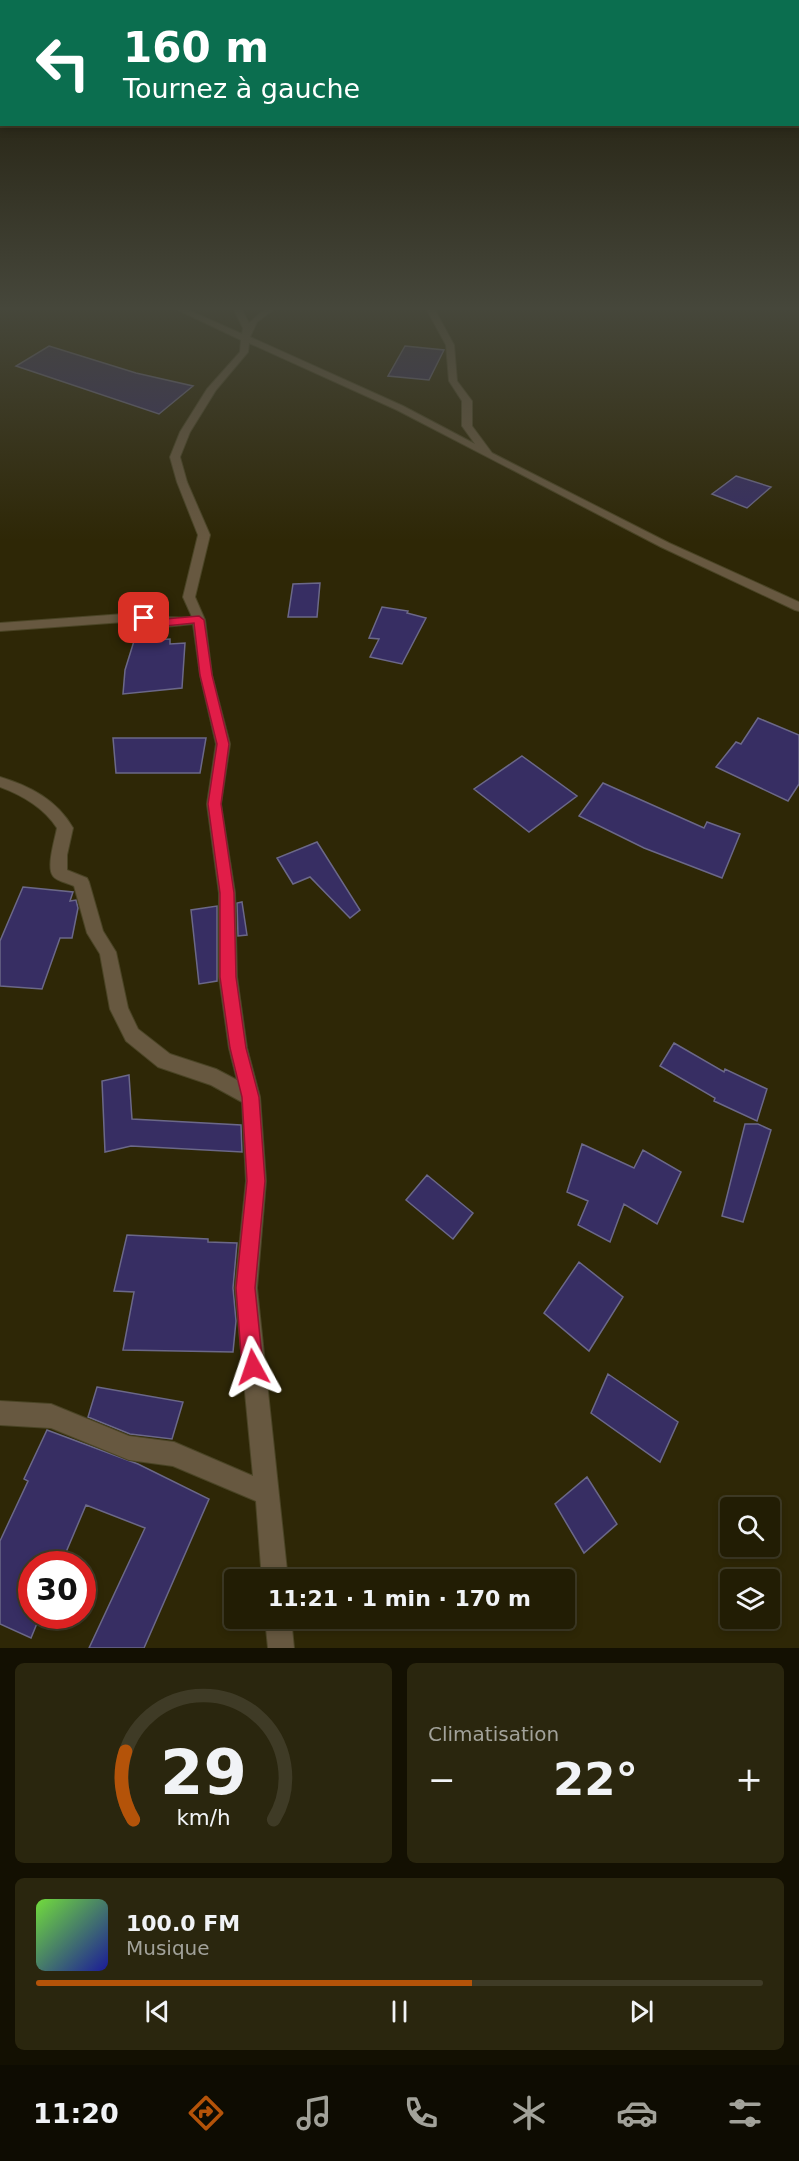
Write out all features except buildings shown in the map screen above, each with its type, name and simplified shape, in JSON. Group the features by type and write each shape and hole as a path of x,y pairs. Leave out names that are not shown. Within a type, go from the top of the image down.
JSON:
{"street":[{"path":"214,387 186,432 175,457 182,482 204,535 189,597 199,620 206,675 223,744 214,804 227,893 228,977 238,1048 251,1097 256,1181 246,1288 274,1569"},
{"path":"354,387 400,408 665,545 799,607"},
{"path":"457,387 467,401 467,426 489,455"},
{"path":"0,627 59,625 115,619 144,618 165,622 199,620"},
{"path":"0,782 20,789 60,818 65,828 59,855 59,873 81,882 95,933 108,952 119,1009 132,1035 164,1062 216,1078 251,1097"},
{"path":"0,1413 51,1416 129,1448 183,1457 267,1494"},
{"path":"279,1629 281,1648"}],"route":[{"path":"144,618 165,622 199,620 206,675 223,744 214,804 218,844 227,893 228,977 238,1048 251,1097 256,1181 246,1288 253,1367"}]}
